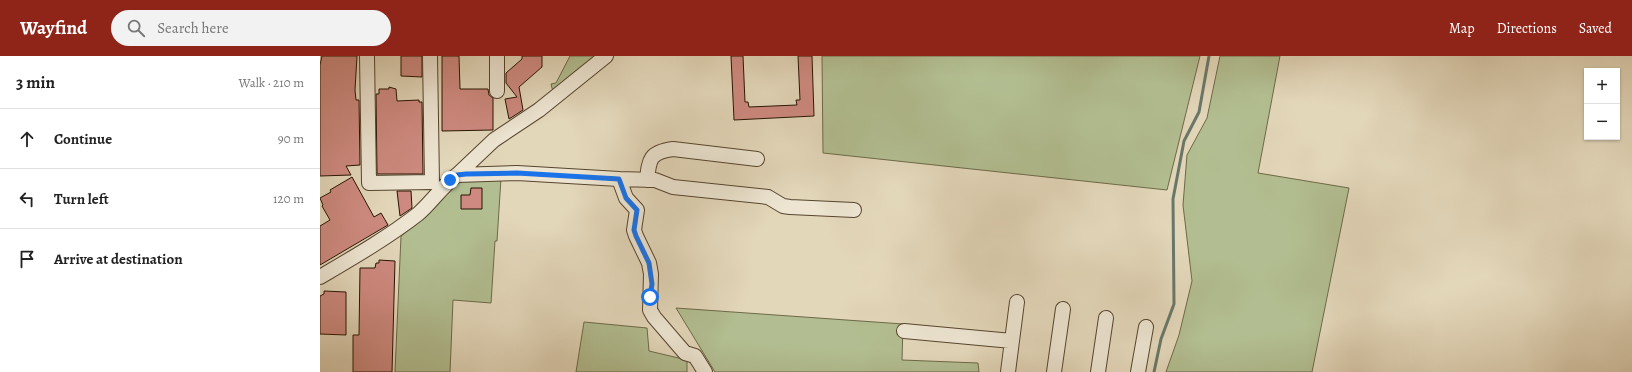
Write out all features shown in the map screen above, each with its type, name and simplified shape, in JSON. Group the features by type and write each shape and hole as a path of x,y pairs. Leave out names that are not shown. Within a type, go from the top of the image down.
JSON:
{"street":[{"path":"367,56 369,184 432,182 430,56"},
{"path":"497,56 497,91"},
{"path":"320,277 386,238 419,213 450,180 494,140 539,110 606,56"},
{"path":"647,180 649,162 653,156 662,150 673,149 757,159"},
{"path":"457,175 517,173 655,180 673,187 768,197 783,206 854,210"},
{"path":"619,179 626,198 637,210 634,230 649,263 651,274 650,310 654,317 685,353 695,356 705,372"},
{"path":"1008,372 1017,302"},
{"path":"1054,372 1063,309"},
{"path":"1098,372 1106,318"},
{"path":"1138,372 1146,326"},
{"path":"904,331 1012,341"}],"green space":[{"path":"570,56 600,56 553,92 551,84 556,83"},
{"path":"822,56 1200,56 1167,190 823,153"},
{"path":"1220,56 1280,56 1258,173 1349,188 1312,372 1166,372 1179,335 1192,281 1183,205 1187,155 1207,118"},
{"path":"501,178 491,303 453,300 450,372 395,372 401,236 420,221 458,180"},
{"path":"676,308 903,324 902,360 978,363 979,372 715,372"},
{"path":"584,322 647,328 649,351 687,360 687,372 576,372"}],"building":[{"path":"322,56 357,56 355,90 356,100 359,100 360,165 346,166 351,175 320,176 320,65"},
{"path":"401,56 422,56 422,77 401,76"},
{"path":"442,56 459,56 460,89 488,89 489,95 493,98 493,130 442,131"},
{"path":"522,56 542,56 542,67 519,87 523,110 509,119 505,99 517,97 506,83 506,73 522,59"},
{"path":"731,56 743,56 745,102 748,102 749,107 797,105 796,100 800,100 798,56 812,56 814,116 734,120"},
{"path":"389,87 396,89 397,101 419,100 419,102 422,102 423,174 377,174 376,94 379,94 379,89 389,89"},
{"path":"352,177 374,217 381,213 388,225 320,265 320,226 330,220 322,206 323,205 320,198 331,192 330,190"},
{"path":"471,188 482,188 482,209 461,209 461,195 470,195"},
{"path":"397,191 411,191 412,208 400,216"},
{"path":"379,260 395,261 392,372 353,372 353,335 359,335 360,268 375,268 376,263 379,263"},
{"path":"324,291 346,292 346,335 320,334 320,296 324,294"}],"waterway":[{"path":"1154,372 1161,339 1174,304 1173,199 1184,141 1199,112 1209,56"}],"route":[{"path":"450,180 457,175 466,174 517,173 619,179 626,198 637,210 638,217 634,230 649,263 652,284 650,297"}]}
